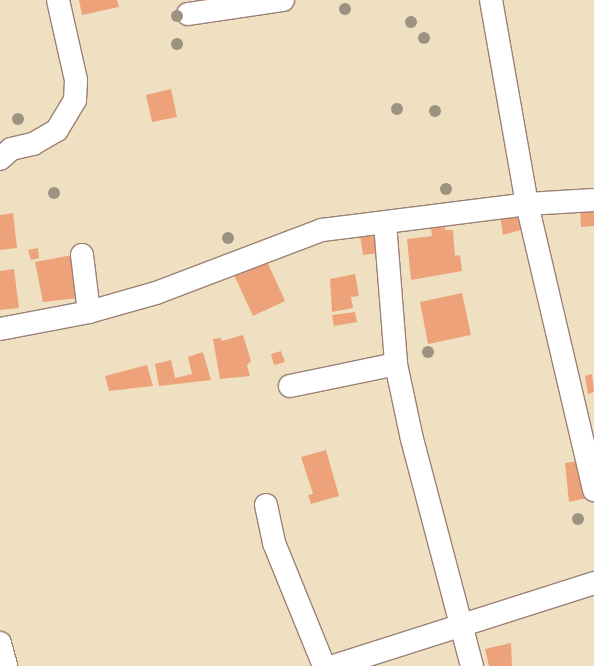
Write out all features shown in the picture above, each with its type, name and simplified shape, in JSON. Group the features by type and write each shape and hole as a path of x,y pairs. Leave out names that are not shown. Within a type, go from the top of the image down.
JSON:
{"street":[{"path":"0,159 11,149 33,144 57,130 75,100 76,80 58,0"},
{"path":"188,14 283,0"},
{"path":"491,0 527,204 594,490"},
{"path":"0,329 89,312 156,293 322,230 527,204 594,200"},
{"path":"386,223 396,364 412,439 472,666"},
{"path":"82,255 89,312"},
{"path":"290,386 396,364"},
{"path":"266,505 274,544 324,666"},
{"path":"334,666 461,624 594,583"},
{"path":"0,643 6,666"}],"building":[{"path":"79,0 117,0 119,7 82,15"},
{"path":"171,89 177,117 152,122 146,95"},
{"path":"594,208 594,226 581,227 580,209"},
{"path":"13,213 17,248 0,250 0,215"},
{"path":"519,213 521,230 503,235 500,215"},
{"path":"445,227 445,230 453,230 455,256 460,255 462,271 411,280 407,239 432,236 431,228"},
{"path":"376,233 379,253 363,255 360,235"},
{"path":"38,248 39,258 31,260 28,250"},
{"path":"78,254 79,298 43,302 35,262"},
{"path":"266,259 285,301 253,316 234,275"},
{"path":"14,269 19,308 0,310 0,271"},
{"path":"355,274 359,296 351,297 353,308 332,312 330,279"},
{"path":"462,293 471,335 428,344 420,302"},
{"path":"355,312 357,322 334,326 332,315"},
{"path":"243,335 251,361 247,365 250,376 220,379 213,339 221,338 222,341"},
{"path":"281,351 285,362 274,365 271,354"},
{"path":"203,352 211,380 159,386 155,364 171,360 175,378 192,374 188,357"},
{"path":"147,365 153,386 109,391 105,376"},
{"path":"592,374 594,392 588,394 585,376"},
{"path":"326,450 339,496 311,504 308,495 313,494 301,457"},
{"path":"579,461 587,498 569,502 565,463"},
{"path":"511,643 512,666 489,666 485,649"}]}
